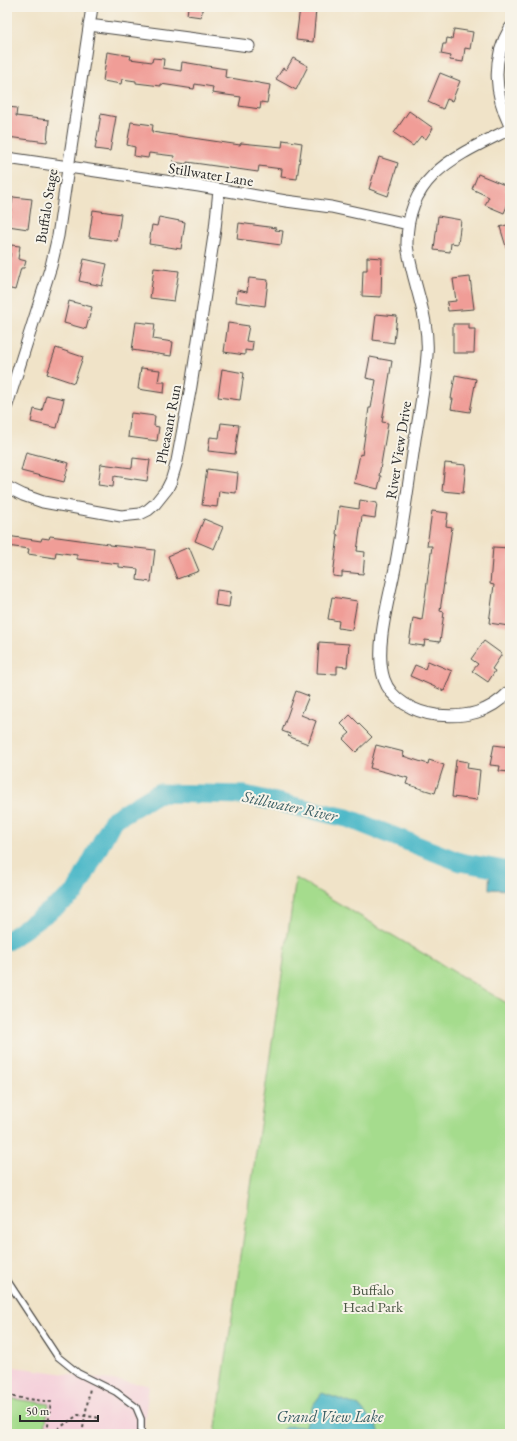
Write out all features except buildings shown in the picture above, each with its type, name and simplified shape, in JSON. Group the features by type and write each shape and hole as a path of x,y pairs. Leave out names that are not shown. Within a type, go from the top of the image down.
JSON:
{"street":[{"name":"Buffalo Stage","path":"7,405 51,266 58,236 92,7"},
{"path":"89,25 249,46"},
{"path":"510,28 500,50 497,69 499,97 503,112 510,126"},
{"name":"River View Drive","path":"510,130 459,155 435,172 418,196 408,224 408,256 425,324 427,354 395,567 385,617 382,645 382,671 388,688 400,701 415,709 432,714 450,716 467,715 484,710 510,691"},
{"name":"Stillwater Lane","path":"7,158 220,190 286,202 331,207 408,224"},
{"name":"Pheasant Run","path":"7,487 23,495 43,502 121,516 140,514 148,510 167,489 177,461 191,386 220,190"}],"lane":[{"path":"7,1280 57,1356 78,1373 116,1392 136,1407 141,1419 141,1434"}],"path":[{"path":"82,1434 92,1380"},
{"path":"7,1396 51,1402 47,1433 52,1433 78,1415 101,1418"}],"shaded area":[{"path":"7,1366 149,1385 143,1434 7,1434"}],"green space":[{"name":"Buffalo Head Park","path":"296,878 510,1005 510,1434 215,1434"},
{"path":"7,1398 49,1404 44,1434 7,1434"}],"water":[{"path":"490,861 510,864 510,890 489,889"},
{"name":"Grand View Lake","path":"322,1393 359,1406 377,1425 380,1434 278,1434 287,1427 304,1427 313,1405"}],"waterway":[{"name":"Stillwater River","path":"7,941 75,893 113,820 158,793 245,795 347,818 460,862 510,871"}]}
